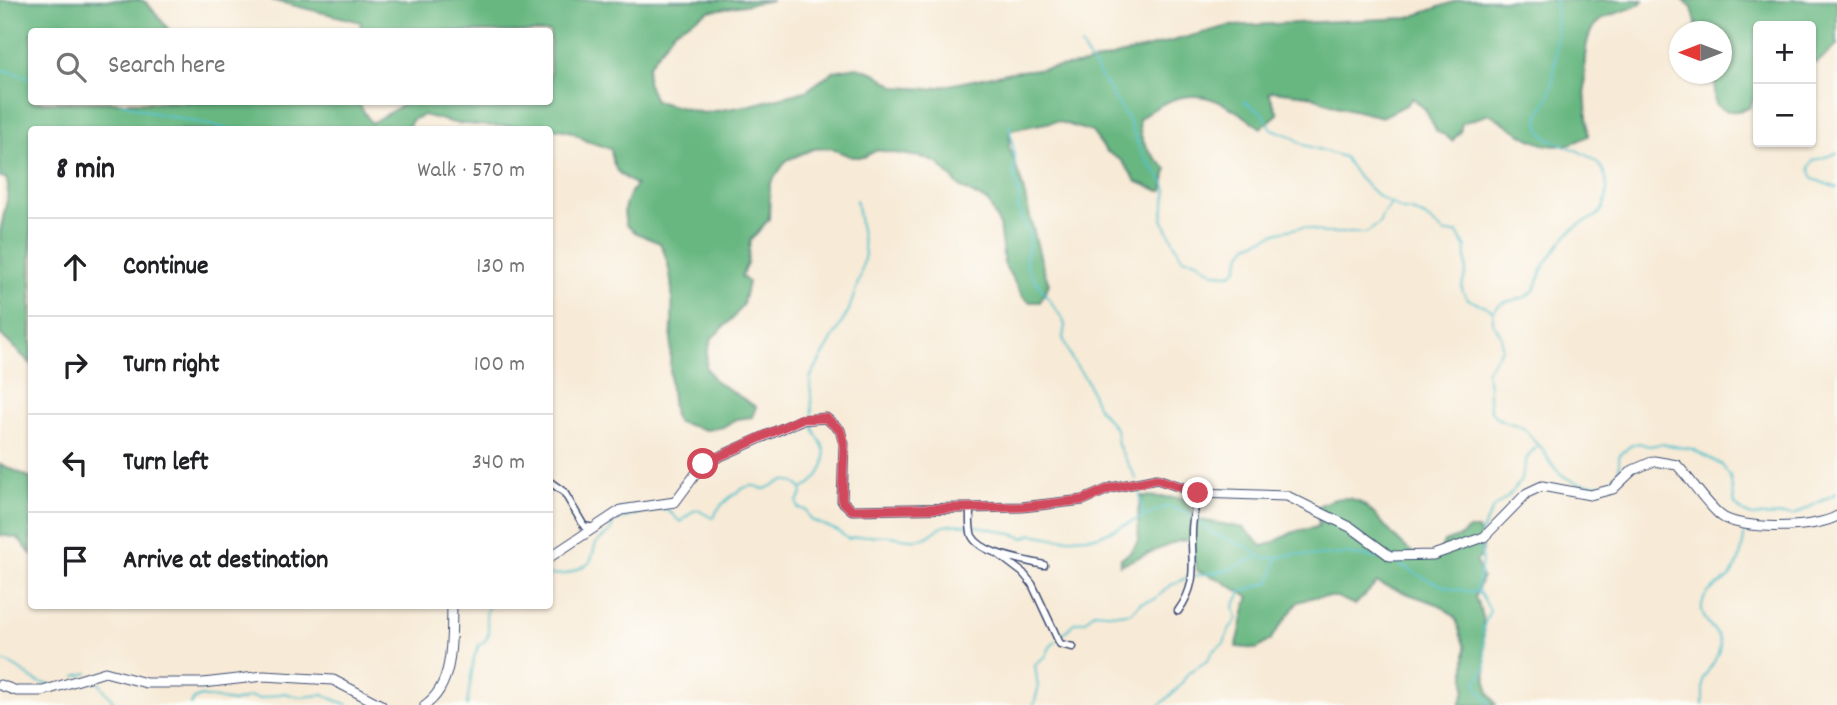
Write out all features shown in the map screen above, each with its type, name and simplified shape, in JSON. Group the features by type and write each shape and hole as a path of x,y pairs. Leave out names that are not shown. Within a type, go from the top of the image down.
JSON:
{"street":[{"path":"553,555 621,510 676,502 703,464 801,419 826,418 840,430 844,444 842,501 852,510 1022,507 1083,500 1111,488 1157,479 1198,493 1287,496 1352,528 1390,555 1433,555 1484,537 1527,493 1542,486 1590,495 1613,489 1633,470 1654,461 1678,465 1722,517 1751,526 1803,525 1837,516"},
{"path":"553,484 564,492 584,526 594,528"},
{"path":"1178,611 1188,597 1194,563 1191,530 1198,493"},
{"path":"970,508 970,532 975,540 1023,573 1032,584 1060,644 1073,647"},
{"path":"998,554 1044,565"},
{"path":"425,705 433,700 449,669 452,609"},
{"path":"0,685 17,691 43,691 105,672 146,684 203,684 264,676 333,680 381,705"}],"green space":[{"path":"0,0 141,0 147,3 168,28 28,28 28,105 360,105 371,123 403,105 553,105 553,28 360,28 361,22 271,0 773,0 709,11 675,30 648,66 647,82 655,101 703,113 751,105 806,91 834,71 857,67 875,73 896,87 930,89 1011,72 1085,64 1229,26 1408,18 1459,0 1644,0 1601,20 1590,34 1586,46 1584,77 1588,136 1560,146 1548,145 1526,137 1490,114 1462,123 1460,132 1452,141 1437,132 1425,109 1412,98 1406,105 1382,117 1336,106 1308,95 1273,91 1269,93 1278,114 1261,128 1215,100 1188,96 1157,107 1139,119 1143,142 1167,169 1163,191 1160,191 1137,182 1122,161 1106,151 1092,132 1057,121 1010,130 1009,147 1049,284 1040,302 1030,302 1023,297 1004,264 999,224 988,202 960,187 939,164 925,158 877,150 864,157 852,157 830,148 813,149 787,160 770,184 769,219 750,241 747,264 741,276 748,282 743,304 712,338 707,352 706,367 714,380 756,407 752,417 736,419 723,427 706,430 677,422 674,416 670,378 670,274 660,243 636,233 626,225 625,204 636,185 618,171 611,149 587,141 572,132 553,126 454,123 423,115 412,120 409,126 28,126 28,361 0,334 0,232 8,186 6,178 0,177"},
{"path":"1683,0 1837,0 1837,45 1816,63 1816,21 1753,21 1753,100 1750,107 1728,111 1718,107 1714,96 1715,84 1732,84 1732,21 1695,21 1692,8"},
{"path":"0,464 28,477 28,550 18,538 0,535"},
{"path":"1142,496 1182,498 1191,507 1195,519 1244,528 1262,546 1296,531 1319,526 1317,512 1320,505 1336,499 1349,498 1361,503 1371,510 1400,543 1415,554 1438,556 1444,542 1461,536 1469,529 1478,529 1483,551 1476,561 1482,578 1475,597 1483,617 1486,682 1496,705 1460,705 1465,690 1465,648 1455,617 1440,605 1377,583 1355,605 1337,597 1314,597 1298,602 1270,640 1257,649 1236,647 1249,597 1197,571 1190,540 1178,541 1120,565 1121,558 1133,549 1138,538 1138,511"}],"waterway":[{"path":"1555,0 1557,35 1554,75 1549,96 1540,114 1539,126 1544,134 1553,140 1588,156 1598,164 1605,175 1607,191 1603,209 1563,239 1542,269 1533,291 1525,297 1502,303 1493,312 1493,323 1501,335 1502,349 1486,371 1489,403 1494,415 1524,429 1543,449 1554,467 1577,483 1609,483 1619,472 1619,456 1630,446 1639,443 1692,449 1722,465 1730,477 1735,504 1752,516 1794,515 1837,493"},
{"path":"1081,46 1128,119 1143,156 1164,182 1167,190 1162,219 1182,258 1197,261 1214,273 1231,274 1236,270 1248,245 1279,232 1302,227 1325,233 1366,233 1379,224 1392,203"},
{"path":"0,69 28,77"},
{"path":"1244,101 1262,113 1272,129 1291,136 1304,145 1344,157 1356,175 1378,196 1402,210 1425,217 1445,233 1457,233 1466,248 1466,271 1462,288 1464,294 1470,300 1493,311"},
{"path":"129,105 215,126"},
{"path":"1009,124 1015,160 1014,175 1019,195 1018,210 1030,238 1027,268 1062,318 1065,325 1063,338 1072,360 1086,379 1098,408 1116,429 1118,445 1136,479"},
{"path":"1837,153 1813,161 1809,168 1813,179 1837,188"},
{"path":"812,414 810,378 849,310 865,254 856,200"},
{"path":"803,489 818,476 825,458 812,423"},
{"path":"1481,534 1493,508 1508,497 1520,482 1527,458 1536,447"},
{"path":"553,575 566,574 587,565 596,543 610,532 614,522 634,515 662,510 670,512 681,522 698,510 712,518 731,497 749,486 765,489 787,481 802,489"},
{"path":"1139,488 1143,517"},
{"path":"802,490 797,501 798,508 806,510 811,520 838,531 848,539 863,536 917,539 953,525 996,530 1024,538 1032,534 1059,539 1099,536 1168,506 1190,514"},
{"path":"1195,516 1211,533 1250,548 1264,559 1297,554 1345,554 1387,559"},
{"path":"1703,705 1703,678 1716,658 1720,645 1717,635 1702,612 1703,600 1709,591 1731,575 1737,565 1745,529"},
{"path":"1480,543 1482,562 1477,589 1490,610 1483,628 1486,667 1477,686 1490,705"},
{"path":"1194,576 1228,570 1258,557"},
{"path":"1160,705 1180,686 1188,673 1207,661 1213,651 1224,643 1237,619 1234,607 1241,592 1270,582 1277,559"},
{"path":"1392,560 1433,582 1454,589 1477,592"},
{"path":"1060,637 1074,623 1085,621 1094,612 1132,612 1140,603 1155,599 1171,585 1188,577"},
{"path":"467,705 474,658 479,645 489,633 487,609"},
{"path":"1034,705 1038,689 1035,664 1046,656 1056,641"},
{"path":"0,660 36,681 51,684"},
{"path":"76,676 88,673"},
{"path":"95,678 116,705"},
{"path":"191,705 194,699 201,696 233,702 284,693 299,697 323,695 348,705"}],"route":[{"path":"703,464 801,419 826,418 840,430 844,444 842,501 852,510 1022,507 1083,500 1111,488 1157,479 1198,493"}]}
